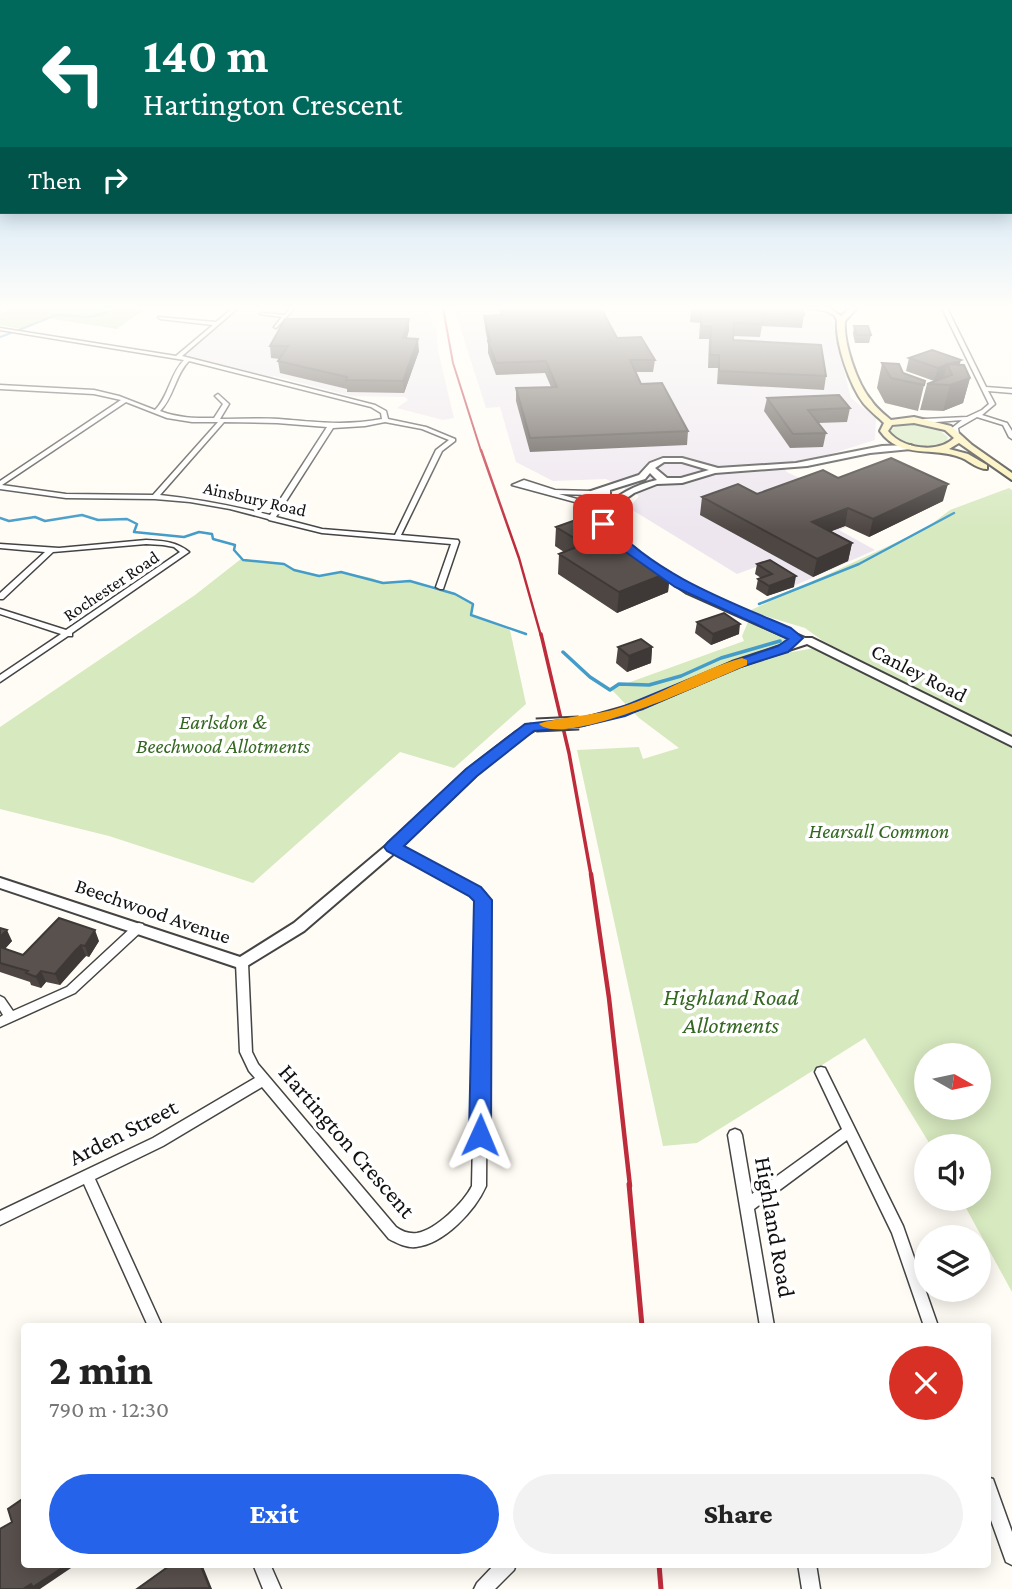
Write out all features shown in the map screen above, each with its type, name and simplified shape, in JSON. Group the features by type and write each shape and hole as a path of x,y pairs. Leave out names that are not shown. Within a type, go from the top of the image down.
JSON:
{"main road":[{"path":"855,382 889,424"},
{"path":"874,408 941,425 1012,477"},
{"path":"919,420 889,424 884,430 887,437 908,447 965,456 1012,484"},
{"path":"933,449 951,446 957,436"}],"street":[{"path":"156,412 164,404 173,382"},
{"path":"279,382 373,406 384,412 385,420"},
{"path":"957,436 957,426 992,404 982,382"},
{"path":"0,387 69,389 125,400 178,418 277,421 331,426 385,420 424,428 453,440 439,450 397,537"},
{"path":"0,395 14,387"},
{"path":"985,389 1012,391"},
{"path":"155,497 219,421 226,404 218,396"},
{"path":"0,485 125,400"},
{"path":"1002,422 1005,419 1004,414"},
{"path":"919,420 975,416 1002,422 1012,437"},
{"path":"271,519 331,426"},
{"path":"876,447 887,437"},
{"path":"615,504 589,504 515,485 524,482 554,492 590,493 642,477 659,461 672,459 690,462 700,470 732,470 809,464 876,447 908,447"},
{"path":"651,469 659,477 670,481"},
{"path":"603,524 602,515 642,486 689,480 700,470"},
{"name":"Ainsbury Road","path":"0,485 57,496 155,497 217,504 322,531 456,542 440,587"},
{"path":"600,491 614,494 615,504"},
{"path":"589,504 584,496 590,493"},
{"name":"Canley Road","path":"589,504 617,540 679,584 802,638 1012,742"},
{"name":"Rochester Road","path":"0,545 51,550 142,541 185,549 172,563 0,679"},
{"path":"2,594 51,550"},
{"path":"0,611 69,634"},
{"name":"Beechwood Avenue","path":"0,883 242,963 299,927 393,847 471,773 536,725 579,723 630,709 736,664 783,649 802,638"},
{"name":"Hartington Crescent","path":"242,963 246,1052 263,1080 397,1236 410,1240 425,1238 475,1199 479,1186 483,900 475,891 393,847"},
{"path":"0,1001 6,1019 71,990 139,928"},
{"path":"821,1072 898,1231 930,1323"},
{"name":"Arden Street","path":"0,1218 191,1125 263,1080"},
{"path":"747,1206 850,1131"},
{"name":"Highland Road","path":"735,1135 766,1323"},
{"path":"87,1177 151,1323"},
{"path":"991,1496 1012,1556"},
{"path":"263,1568 272,1589"},
{"path":"483,1589 504,1568"},
{"path":"808,1568 811,1589"}],"shaded area":[{"path":"298,382 445,382 454,418 443,420 397,408 408,400 405,397 351,396"},
{"path":"478,382 847,382 851,398 876,418 875,440 821,457 780,464 787,472 877,515 839,530 875,550 796,585 764,564 737,574 629,508 639,496 606,479 553,481 516,462 500,407 486,408"}],"green space":[{"path":"917,423 935,427 948,437 947,441 933,446 918,446 896,438 891,433 891,429 900,424"},
{"path":"1009,488 1012,490 1012,737 823,641 805,628 749,611 925,529 950,510"},
{"name":"Earlsdon & Beechwood Allotments","path":"241,559 284,564 294,570 319,576 341,572 383,583 410,581 455,594 473,604 471,615 510,630 526,704 454,768 400,752 253,883 109,836 0,809 0,727 195,595"},
{"name":"Hearsall Common","path":"748,622 786,635 788,640 782,645 792,652 815,648 1012,748 1012,1292 991,1254 991,1225 975,1225 968,1211 991,1211 991,1134 924,1134 915,1120 991,1120 991,1043 914,1043 914,1118 865,1038 697,1143 663,1146 577,750 639,747 643,759 679,748 639,718 611,689 744,641 742,636"}],"building":[{"path":"555,382 662,383 688,431 530,438 516,388 557,387"},
{"path":"932,382 958,382 950,385 927,384"},
{"path":"839,395 850,408 808,410 826,433 793,434 767,398"},
{"path":"891,458 948,484 873,519 848,508 812,522 852,543 817,559 702,497 738,484 757,494 823,470 838,478"},
{"path":"581,518 670,572 619,592 559,554 584,544 556,527"},
{"path":"770,560 796,576 769,586 758,579 772,574 757,564"},
{"path":"724,613 740,624 713,634 697,622"},
{"path":"641,639 652,647 629,656 618,647"},
{"path":"59,918 95,930 85,946 81,945 55,974 41,971 36,977 26,973 28,971 0,963 0,947 23,955"},
{"path":"0,928 7,930 0,937"},
{"path":"21,1500 21,1568 62,1568 33,1587 31,1584 23,1589 0,1589 0,1529 12,1522 8,1509"},
{"path":"166,1568 202,1568 210,1588 137,1589"}],"waterway":[{"path":"759,604 859,564 954,513"},
{"path":"0,518 9,521 35,517 45,521 82,515 98,520 127,519 137,524 134,532 184,537 199,532 212,534 213,539 235,545 234,550 243,560 284,564 294,570 319,576 341,572 383,583 410,581 455,594 473,604 471,615 526,634"},
{"path":"563,652 590,677 610,690 619,684 649,685 681,676 721,658 780,641"}],"railway":[{"path":"459,382 481,451"},
{"path":"481,450 519,558 541,636"},
{"path":"541,634 569,753 591,875"},
{"path":"591,874 609,998 630,1186"},
{"path":"629,1184 642,1323"},
{"path":"659,1568 661,1589"}],"slow traffic":[{"path":"546,724 579,723 620,713 742,662"}],"route":[{"path":"480,1135 483,900 475,891 393,847 471,773 530,727 579,723 620,713 736,664 783,649 796,638 786,631 690,591 617,540 603,524"}],"park label":[{"name":"Highland Road Allotments","path":"731,1011"}]}
